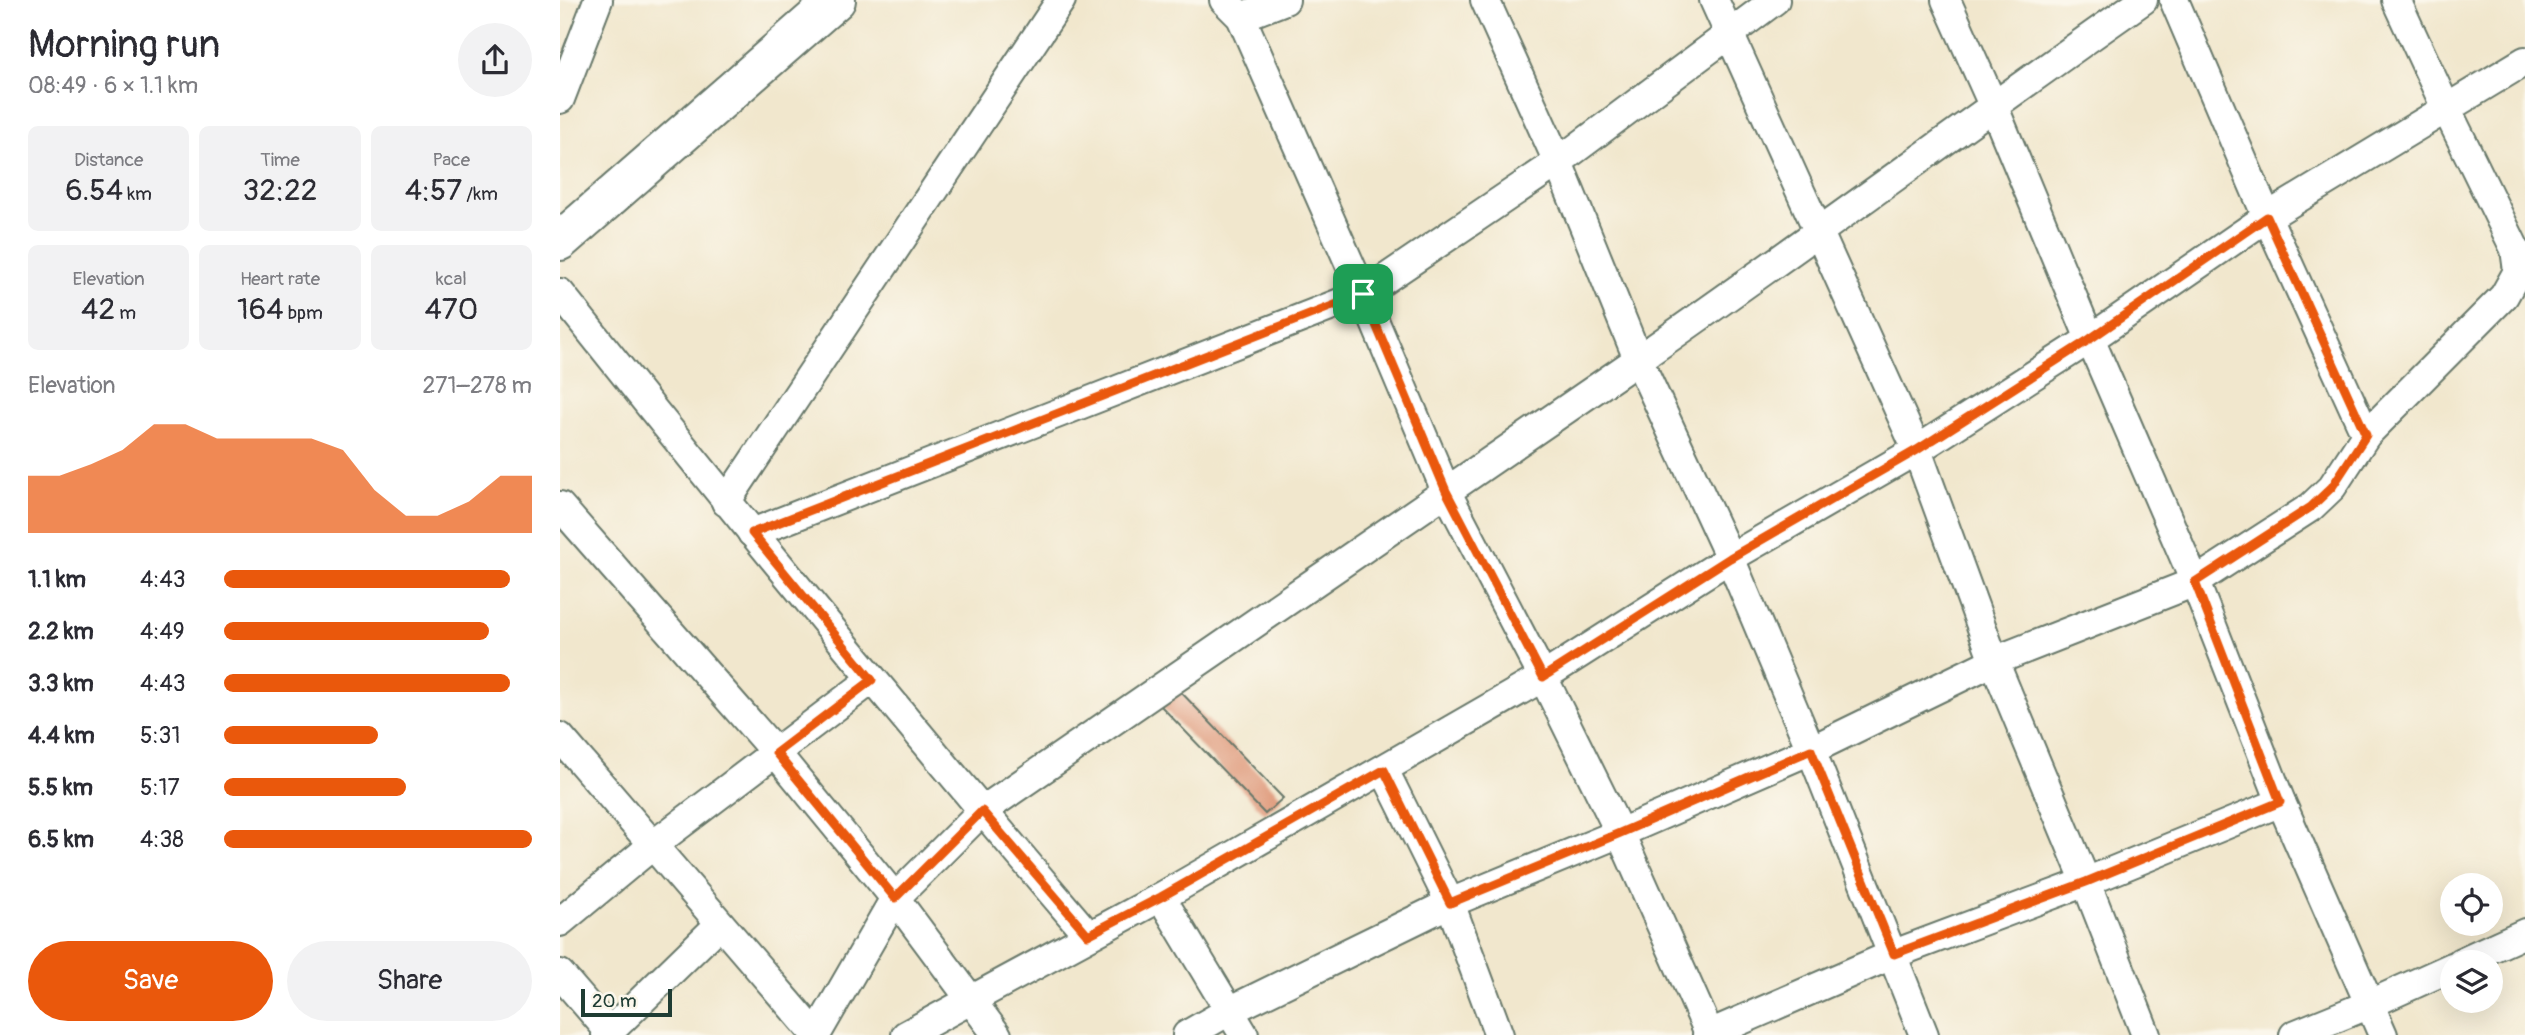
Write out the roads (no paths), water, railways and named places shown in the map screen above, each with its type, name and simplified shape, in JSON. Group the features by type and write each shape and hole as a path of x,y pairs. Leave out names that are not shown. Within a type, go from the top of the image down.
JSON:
{"street":[{"path":"560,99 565,70 598,0"},
{"path":"560,241 836,0"},
{"path":"726,502 1061,0"},
{"path":"1285,0 1232,9 1363,294 1446,491 1543,677 1620,833 1709,1035 1894,954 2086,882 2280,802"},
{"path":"1485,0 1558,162 1639,359 1730,558 1894,954 1924,1035"},
{"path":"1714,0 1917,450 1994,662 2086,882 2146,1035"},
{"path":"752,533 1363,294 1558,162 1775,0"},
{"path":"1946,0 2195,582 2280,802 2383,1035"},
{"path":"560,737 816,1035 895,898 982,811 1639,359 2144,0"},
{"path":"2174,0 2267,217 2366,435"},
{"path":"1187,1035 1229,1011 1450,903 1811,750 1994,662 2195,582 2311,507 2332,487 2366,435 2504,296 2518,271 2515,249 2396,0"},
{"path":"906,1035 1161,897 1543,677 1730,558 1917,450 2090,339 2267,217 2525,61"},
{"path":"560,293 872,680 1088,935"},
{"path":"560,506 776,753 895,898 973,999 997,1035"},
{"path":"560,922 653,845 872,680"},
{"path":"1384,770 1450,903 1499,1035"},
{"path":"1161,897 1244,1035"},
{"path":"560,974 608,1033 720,924"},
{"path":"2487,950 2525,933"},
{"path":"2294,1035 2440,972"}]}
